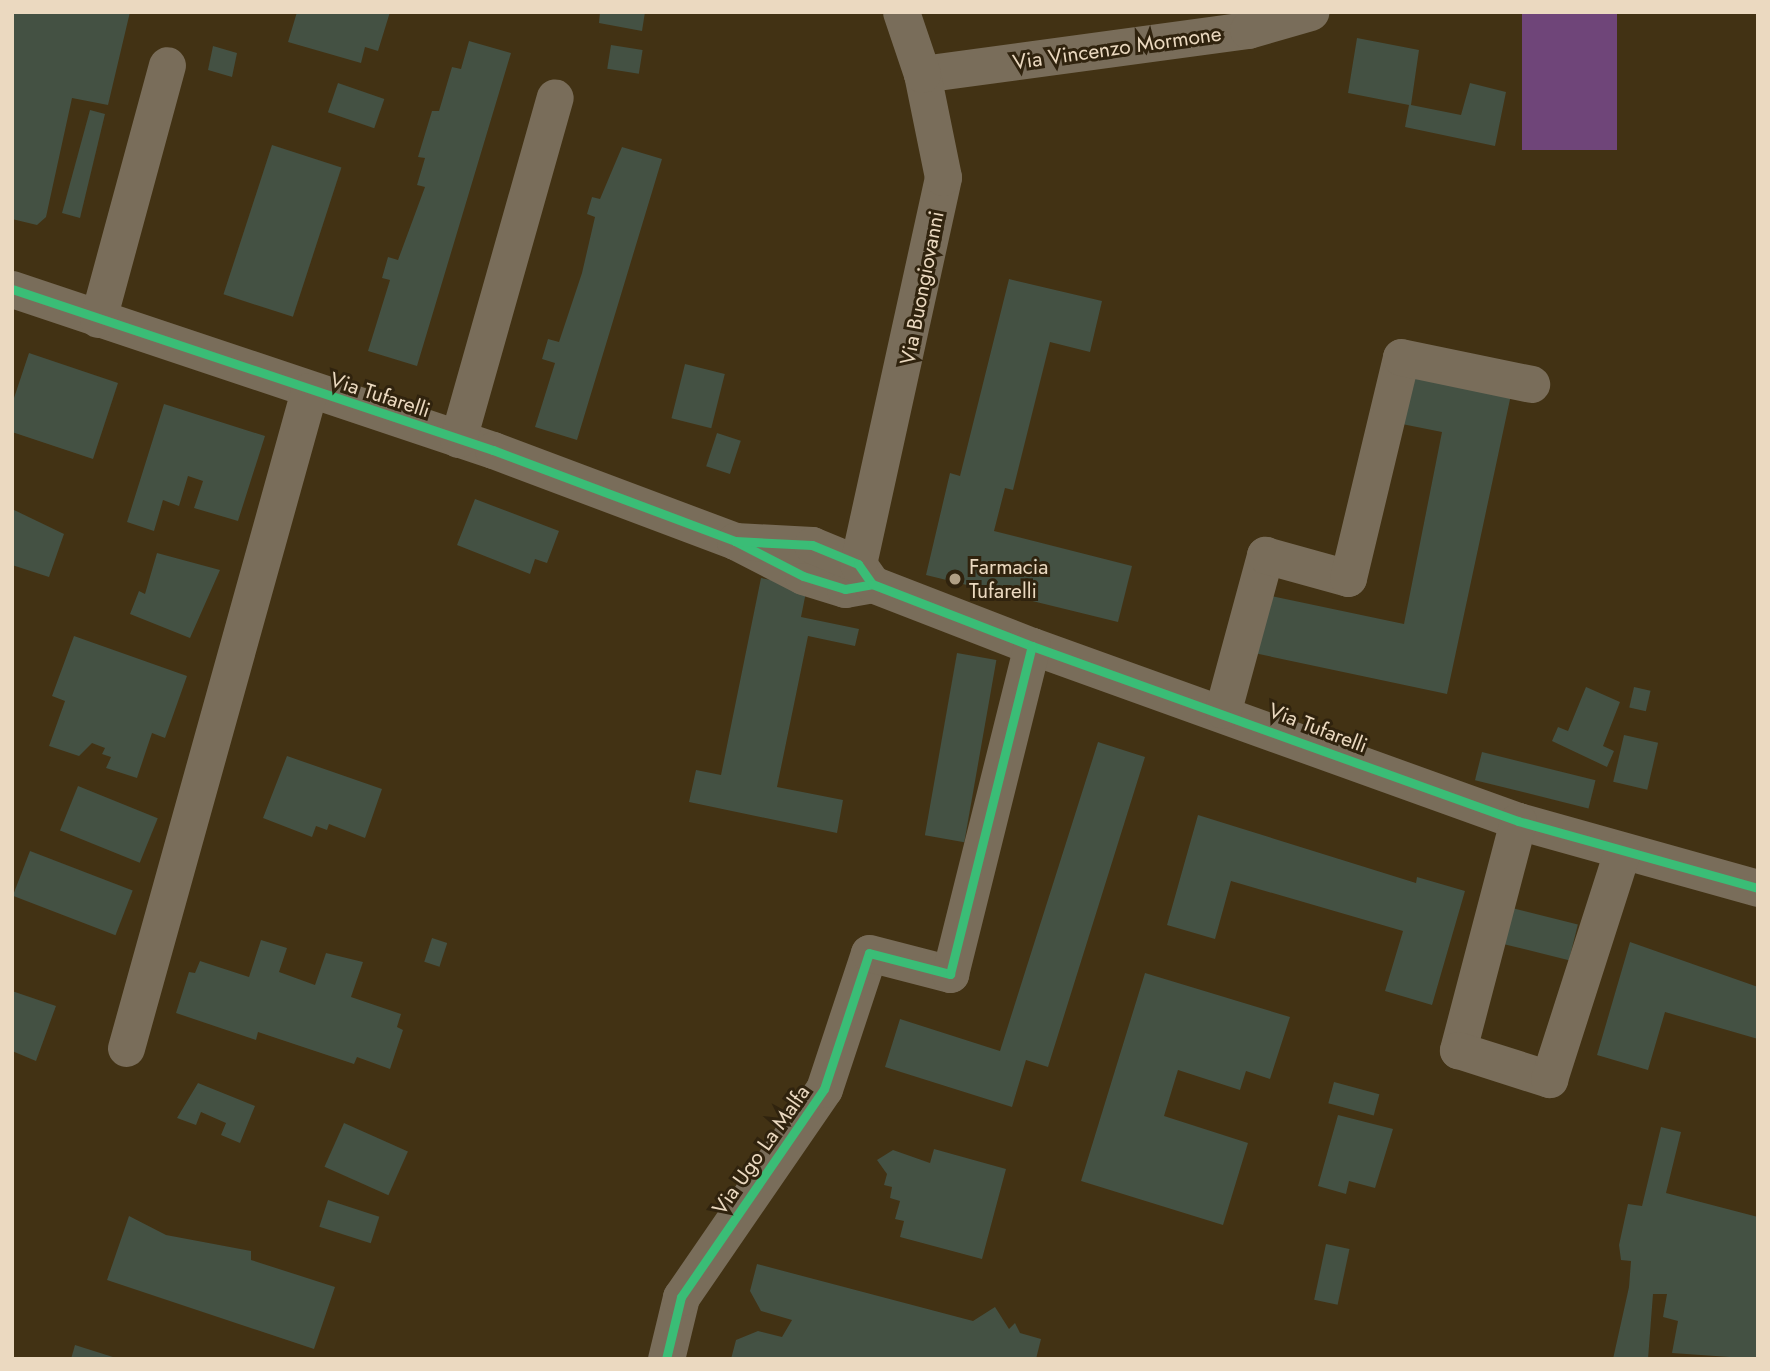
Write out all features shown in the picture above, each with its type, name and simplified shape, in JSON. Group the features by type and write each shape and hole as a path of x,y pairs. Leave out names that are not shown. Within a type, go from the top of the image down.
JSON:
{"street":[{"name":"Via Buongiovanni","path":"865,574 943,177 922,74 901,12"},
{"name":"Via Vincenzo Mormone","path":"922,74 1248,30 1310,12"},
{"path":"98,319 167,65"},
{"path":"458,439 555,97"},
{"name":"Via Tufarelli","path":"12,289 458,439 735,541 812,545 865,574 1032,646 1223,710 1518,821 1758,888"},
{"path":"1223,710 1265,555 1348,578 1401,357 1531,384"},
{"path":"126,1048 309,391"},
{"name":"Via Ugo La Malfa","path":"666,1359 681,1297 824,1090 869,953 950,974 1032,646"},
{"path":"1518,821 1458,1050 1549,1079 1622,852"}],"shaded area":[{"path":"1522,12 1617,12 1617,150 1522,150"}],"building":[{"path":"12,12 130,12 108,105 72,98 46,217 37,225 12,219"},
{"path":"297,12 390,12 378,51 365,47 361,63 288,42"},
{"path":"600,12 645,12 642,31 599,23"},
{"path":"1357,38 1419,50 1411,105 1461,115 1470,83 1506,92 1495,146 1405,127 1409,105 1348,93"},
{"path":"469,41 511,53 417,366 368,351 390,280 382,278 388,257 398,260 425,187 417,185 425,158 418,157 432,111 439,111 452,67 461,69"},
{"path":"611,45 643,50 639,74 607,69"},
{"path":"213,46 237,53 232,77 208,70"},
{"path":"338,83 384,99 374,128 328,112"},
{"path":"90,110 105,114 80,218 62,213"},
{"path":"272,145 341,168 293,317 223,294"},
{"path":"622,147 662,159 577,440 535,427 555,363 542,359 548,339 559,342 582,273 595,217 587,214 592,197 600,199"},
{"path":"1009,279 1102,301 1090,352 1050,342 1013,490 1005,488 994,531 1132,566 1118,622 926,575 950,473 960,476"},
{"path":"29,353 118,383 93,459 12,432 12,404"},
{"path":"685,364 725,374 711,428 671,418"},
{"path":"1409,368 1512,390 1447,694 1254,653 1266,595 1404,624 1442,432 1397,423"},
{"path":"164,404 265,436 238,521 194,508 203,481 188,476 179,506 163,500 154,531 127,522"},
{"path":"717,433 741,441 730,474 706,466"},
{"path":"475,499 559,531 547,563 535,559 530,574 457,545"},
{"path":"12,509 64,534 49,577 12,565"},
{"path":"157,553 220,570 190,638 130,614 139,591 145,594"},
{"path":"761,578 807,587 801,617 859,629 855,646 808,636 777,787 843,800 837,833 689,802 696,770 721,775"},
{"path":"74,636 187,676 165,738 152,733 137,778 106,768 111,757 102,754 105,748 92,743 79,756 49,746 65,701 52,696"},
{"path":"957,653 996,660 964,842 925,835"},
{"path":"1586,687 1620,702 1603,746 1614,751 1607,767 1552,741 1558,727 1568,731"},
{"path":"1634,687 1651,691 1646,711 1629,707"},
{"path":"1624,735 1658,743 1647,790 1613,782"},
{"path":"1098,742 1145,757 1048,1067 1026,1060 1012,1107 885,1067 900,1019 1000,1051"},
{"path":"1482,752 1596,780 1589,808 1475,780"},
{"path":"287,756 382,789 365,838 329,824 327,830 316,826 312,837 263,818"},
{"path":"78,786 158,818 140,863 60,831"},
{"path":"1198,815 1416,883 1417,877 1465,891 1432,1005 1385,991 1403,931 1231,881 1215,939 1167,925"},
{"path":"30,851 133,890 115,935 13,896"},
{"path":"1508,907 1578,924 1569,960 1499,943"},
{"path":"432,938 447,943 439,967 424,962"},
{"path":"261,940 287,948 279,972 315,985 326,953 363,962 351,997 401,1014 397,1027 403,1030 390,1069 357,1057 354,1064 258,1032 256,1040 176,1013 189,972 195,973 200,961 249,977"},
{"path":"1630,942 1758,987 1758,1039 1665,1012 1648,1070 1597,1055"},
{"path":"1145,973 1290,1017 1270,1079 1246,1071 1240,1090 1178,1070 1164,1116 1248,1143 1223,1225 1081,1181"},
{"path":"12,991 56,1006 36,1061 12,1051"},
{"path":"1334,1082 1379,1094 1374,1115 1328,1103"},
{"path":"198,1083 255,1106 240,1143 221,1135 226,1123 201,1112 196,1125 177,1118"},
{"path":"1338,1115 1393,1129 1375,1188 1349,1181 1346,1194 1318,1186"},
{"path":"344,1123 408,1151 388,1195 324,1167"},
{"path":"1661,1127 1681,1132 1666,1193 1758,1217 1758,1359 1672,1353 1678,1321 1663,1317 1667,1294 1653,1294 1648,1359 1613,1359 1629,1287 1631,1261 1621,1260 1619,1245 1628,1204 1642,1206"},
{"path":"934,1149 1006,1169 982,1259 900,1237 904,1221 895,1219 900,1201 890,1198 892,1187 884,1185 887,1174 877,1160 893,1150 930,1163"},
{"path":"328,1200 379,1217 371,1243 319,1227"},
{"path":"129,1216 166,1235 251,1251 251,1260 335,1287 314,1349 107,1280"},
{"path":"1326,1244 1349,1249 1338,1305 1314,1300"},
{"path":"757,1264 973,1321 995,1307 1009,1329 1015,1323 1020,1333 1041,1339 1036,1359 731,1359 736,1340 758,1331 782,1337 792,1320 761,1311 750,1291"},
{"path":"75,1345 116,1358 116,1359 71,1359"}],"cycle path":[{"path":"12,289 493,450 735,541 803,576 845,589 872,584"},
{"path":"735,541 812,545 858,564 872,584 1032,646 1518,821 1758,888"},
{"path":"666,1359 681,1297 824,1089 869,953 950,974 1032,646"}],"place":[{"name":"Farmacia Tufarelli","path":"955,579"}]}
